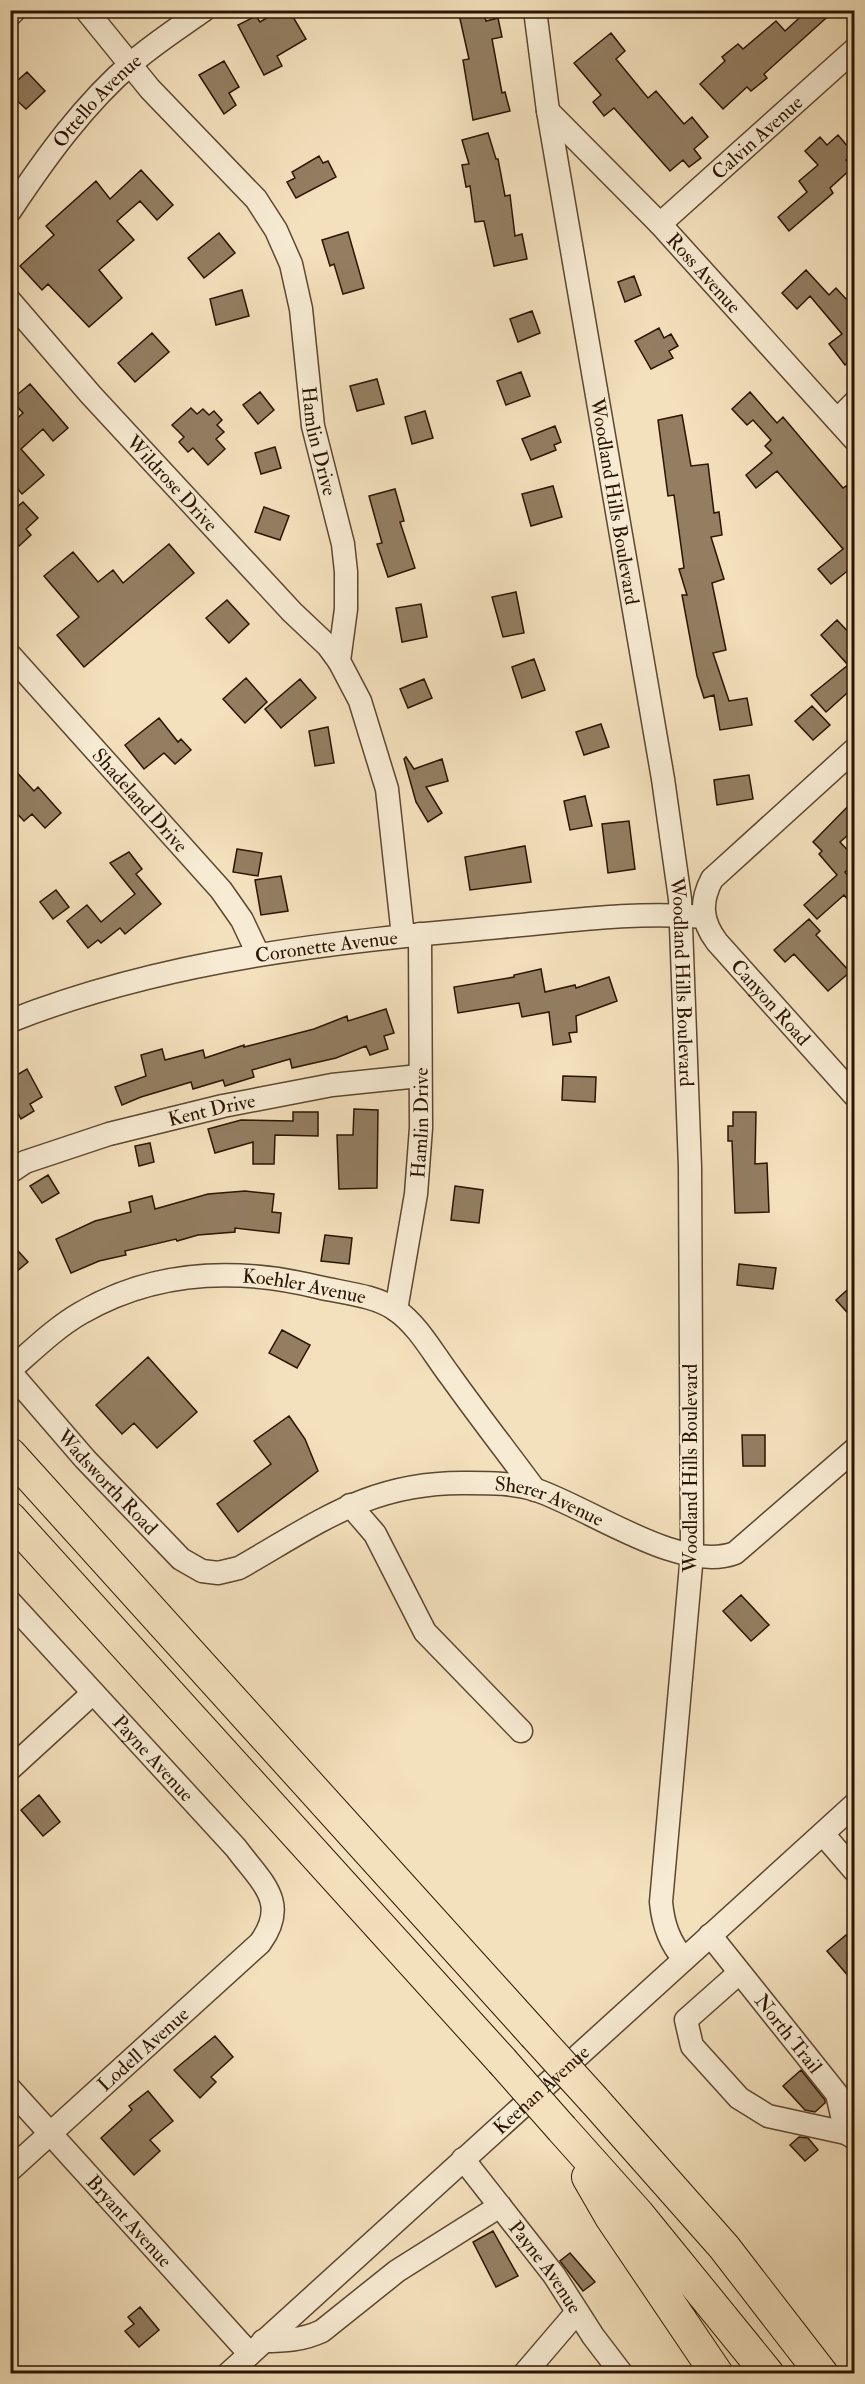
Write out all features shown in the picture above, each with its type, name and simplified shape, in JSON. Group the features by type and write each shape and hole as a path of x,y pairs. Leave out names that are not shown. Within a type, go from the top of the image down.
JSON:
{"highway":[{"path":"10,1454 724,2247 822,2373"},
{"path":"10,1518 638,2214 768,2373"},
{"path":"562,2129 611,2217 717,2373"}],"street":[{"path":"10,15 15,10"},
{"name":"Hamlin Drive","path":"86,10 150,89 256,199 276,230 291,264 301,309 313,426 343,544 346,609 339,661 360,701 387,789 411,935 421,1128 416,1194 396,1310"},
{"name":"Ottello Avenue","path":"10,211 69,128 131,64 204,10"},
{"name":"Woodland Hills Boulevard","path":"536,10 548,111 661,767 680,907 690,1167 692,1554 660,1902 662,1918 669,1938 684,1959"},
{"name":"Calvin Avenue","path":"660,224 855,50"},
{"name":"Ross Avenue","path":"548,111 660,224 855,439"},
{"name":"Wildrose Drive","path":"10,301 91,395 292,612 328,646 339,661"},
{"path":"837,420 855,403"},
{"name":"Shadeland Drive","path":"10,655 221,890 242,920 258,954"},
{"path":"680,907 855,750"},
{"path":"703,909 712,879"},
{"name":"Coronette Avenue","path":"10,1021 128,981 258,954 411,935 648,914 680,907 703,909"},
{"name":"Canyon Road","path":"703,909 717,942 855,1095"},
{"name":"Kent Drive","path":"10,1172 25,1162 109,1134 223,1106 332,1084 419,1076"},
{"name":"Koehler Avenue","path":"10,1371 52,1333 99,1304 138,1287 195,1275 264,1275 381,1302 396,1310 411,1322 535,1490"},
{"name":"Wadsworth Road","path":"10,1371 159,1539 190,1566 218,1573"},
{"name":"Sherer Avenue","path":"218,1573 239,1568 350,1505 403,1487 437,1482 508,1485 535,1490 642,1538 706,1559 721,1558 735,1553 855,1450"},
{"path":"350,1505 375,1534 425,1632 520,1731"},
{"name":"Payne Avenue","path":"10,1602 236,1848 270,1892 274,1915 271,1924"},
{"path":"10,1768 93,1694"},
{"name":"Keenan Avenue","path":"228,2373 855,1805"},
{"path":"823,1834 855,1870"},
{"name":"Lodell Avenue","path":"10,2170 260,1943 271,1924"},
{"name":"North Trail","path":"710,1935 837,2094 850,2135"},
{"path":"739,1973 686,2020 692,2046 739,2098 768,2116 850,2135"},
{"name":"Bryant Avenue","path":"10,2089 256,2348"},
{"name":"Payne Avenue","path":"463,2159 554,2275 577,2312 524,2373"},
{"path":"256,2348 299,2339 322,2331 397,2271 500,2206"},
{"path":"577,2312 622,2373"}],"building":[{"path":"280,10 289,10 306,39 277,56 282,66 264,75 238,25 256,16 260,22"},
{"path":"458,10 483,10 486,21 498,18 502,37 492,39 502,93 505,92 510,111 473,120 463,60 469,59"},
{"path":"808,10 835,10 764,74 767,78 751,91 747,87 723,109 700,84 725,61 722,57 738,44 743,49 776,21 785,31"},
{"path":"611,33 625,51 616,59 648,98 656,91 684,124 692,117 708,137 694,149 701,158 689,167 683,160 670,171 614,108 604,116 593,102 601,95 574,63"},
{"path":"224,61 239,87 229,93 236,105 224,114 199,75"},
{"path":"27,72 45,91 26,109 10,94 10,87"},
{"path":"488,133 496,159 498,159 505,196 510,195 515,236 522,234 527,259 494,266 484,221 475,222 470,186 466,187 462,165 469,164 462,140"},
{"path":"838,135 854,154 846,160 853,167 830,188 833,193 789,231 778,217 807,192 799,181 818,165 805,151 820,137 827,145"},
{"path":"319,156 323,163 328,161 336,177 296,198 287,182 295,178 292,172"},
{"path":"141,170 173,205 157,220 140,201 117,221 134,240 99,270 122,298 89,327 48,284 42,290 20,266 54,235 46,226 96,181 110,199"},
{"path":"348,232 364,288 343,294 334,264 330,266 322,240"},
{"path":"219,233 235,253 204,278 188,258"},
{"path":"806,270 829,295 836,288 846,299 855,291 855,357 845,365 829,344 842,334 810,296 797,309 782,293"},
{"path":"634,276 641,295 625,302 618,282"},
{"path":"242,290 249,316 216,325 210,299"},
{"path":"532,311 540,333 518,342 510,319"},
{"path":"659,328 664,338 671,334 678,346 669,351 673,358 651,369 635,341"},
{"path":"152,333 169,352 135,382 118,363"},
{"path":"521,372 530,396 506,405 497,381"},
{"path":"377,379 384,404 357,411 350,386"},
{"path":"30,384 68,428 53,441 43,429 21,449 44,475 22,494 10,480 10,425 23,413 11,400"},
{"path":"260,392 274,410 258,424 243,405"},
{"path":"750,392 777,423 783,417 843,488 846,486 855,496 855,565 831,584 818,569 843,549 777,471 756,488 746,475 772,453 765,446 771,440 753,420 747,425 732,409"},
{"path":"191,408 197,414 203,409 209,415 214,411 222,420 217,425 224,432 216,439 225,449 208,465 193,448 188,452 179,442 184,437 172,425"},
{"path":"425,411 433,438 412,444 405,417"},
{"path":"682,415 691,466 708,464 714,513 719,512 722,535 711,537 724,579 712,583 726,650 713,653 729,701 747,698 752,725 720,730 714,695 704,698 697,676 682,595 687,595 679,569 684,568 674,495 668,496 658,420"},
{"path":"555,426 561,442 554,445 556,450 531,460 522,439"},
{"path":"275,447 281,468 261,474 255,453"},
{"path":"553,486 562,517 531,526 522,494"},
{"path":"395,489 404,521 400,522 415,568 388,577 377,544 382,543 369,496"},
{"path":"23,502 38,518 26,529 31,535 19,546 14,541 10,544 10,513"},
{"path":"264,507 289,516 280,540 255,532"},
{"path":"169,544 194,573 84,667 57,635 79,617 44,576 73,552 98,582 113,570 123,583"},
{"path":"516,592 524,633 503,637 492,597"},
{"path":"227,600 249,624 229,643 206,618"},
{"path":"421,604 427,637 402,642 396,608"},
{"path":"837,620 855,639 855,686 826,712 811,695 848,665 821,635"},
{"path":"534,659 545,690 522,698 512,667"},
{"path":"246,678 267,702 245,723 223,699"},
{"path":"300,679 316,698 281,728 265,709"},
{"path":"424,679 432,698 408,708 400,689"},
{"path":"812,706 830,725 813,740 795,721"},
{"path":"159,718 178,742 181,739 191,750 175,764 164,753 144,769 125,745"},
{"path":"601,724 609,747 584,755 576,732"},
{"path":"328,727 334,763 315,766 309,731"},
{"path":"406,757 414,769 442,759 448,781 426,787 442,813 428,822 416,802 404,759"},
{"path":"10,765 34,791 38,787 61,813 45,828 32,814 24,821 10,806"},
{"path":"749,775 753,799 717,805 714,780"},
{"path":"585,796 592,826 570,830 564,801"},
{"path":"855,799 855,829 840,842 855,858 855,864 845,872 855,884 855,908 844,895 817,919 804,905 837,875 819,854 822,851 813,842"},
{"path":"629,821 635,869 608,873 602,824"},
{"path":"525,846 531,882 470,890 465,857"},
{"path":"237,849 262,853 258,876 233,872"},
{"path":"129,852 142,869 136,874 161,904 125,934 120,928 101,943 98,940 88,948 67,921 87,905 101,922 135,894 110,863"},
{"path":"281,876 288,911 261,915 255,880"},
{"path":"56,890 69,907 53,919 40,902"},
{"path":"809,919 820,931 816,935 850,972 828,991 794,954 785,962 774,950"},
{"path":"541,969 545,992 575,985 576,988 609,977 617,1001 576,1016 577,1032 569,1033 571,1042 553,1045 549,1012 522,1017 519,1003 458,1013 454,987 514,977 514,975"},
{"path":"386,1009 394,1033 384,1036 388,1049 370,1055 366,1046 336,1058 292,1068 290,1059 252,1070 254,1077 225,1086 223,1080 193,1089 191,1082 122,1105 115,1087 146,1076 141,1055 162,1049 165,1060 203,1050 205,1058 244,1045 244,1047 314,1029 347,1016 348,1021"},
{"path":"27,1069 42,1097 30,1104 34,1111 21,1119 10,1099 10,1079"},
{"path":"563,1076 596,1077 595,1102 562,1100"},
{"path":"354,1109 378,1110 377,1188 339,1189 337,1135 353,1135"},
{"path":"293,1112 318,1112 318,1136 275,1135 274,1164 253,1164 253,1142 215,1153 208,1129 241,1120 293,1121"},
{"path":"733,1112 756,1112 755,1164 767,1163 769,1212 735,1213 732,1141 728,1141 728,1126 733,1126"},
{"path":"150,1143 154,1162 139,1166 135,1146"},
{"path":"48,1175 59,1193 42,1203 30,1186"},
{"path":"455,1186 483,1190 479,1223 451,1220"},
{"path":"245,1191 274,1194 272,1212 281,1213 279,1233 235,1228 235,1232 198,1235 177,1241 176,1239 125,1251 126,1255 99,1261 71,1273 56,1239 95,1221 131,1212 129,1202 152,1196 155,1209 208,1194"},
{"path":"325,1235 352,1238 349,1264 321,1261"},
{"path":"10,1242 28,1262 10,1277"},
{"path":"739,1264 776,1268 773,1289 737,1285"},
{"path":"855,1283 855,1321 836,1300"},
{"path":"282,1330 310,1345 297,1368 269,1353"},
{"path":"148,1357 197,1412 157,1448 134,1423 122,1434 96,1405"},
{"path":"289,1416 305,1439 318,1471 238,1532 217,1504 271,1464 254,1441"},
{"path":"742,1435 765,1435 765,1466 743,1466"},
{"path":"741,1595 769,1625 751,1641 723,1611"},
{"path":"39,1795 60,1822 43,1836 21,1810"},
{"path":"846,1935 855,1945 855,1984 827,1951"},
{"path":"215,2036 233,2057 211,2077 216,2082 200,2098 174,2070"},
{"path":"801,2070 825,2100 825,2103 815,2112 805,2110 783,2086"},
{"path":"148,2091 173,2121 150,2140 160,2151 134,2175 101,2138 132,2110 129,2106"},
{"path":"799,2137 808,2138 818,2150 805,2161 790,2145"},
{"path":"493,2231 518,2276 496,2287 473,2242"},
{"path":"570,2253 595,2282 583,2291 560,2261"},
{"path":"140,2307 159,2330 139,2347 125,2331 134,2324 128,2317"}]}
